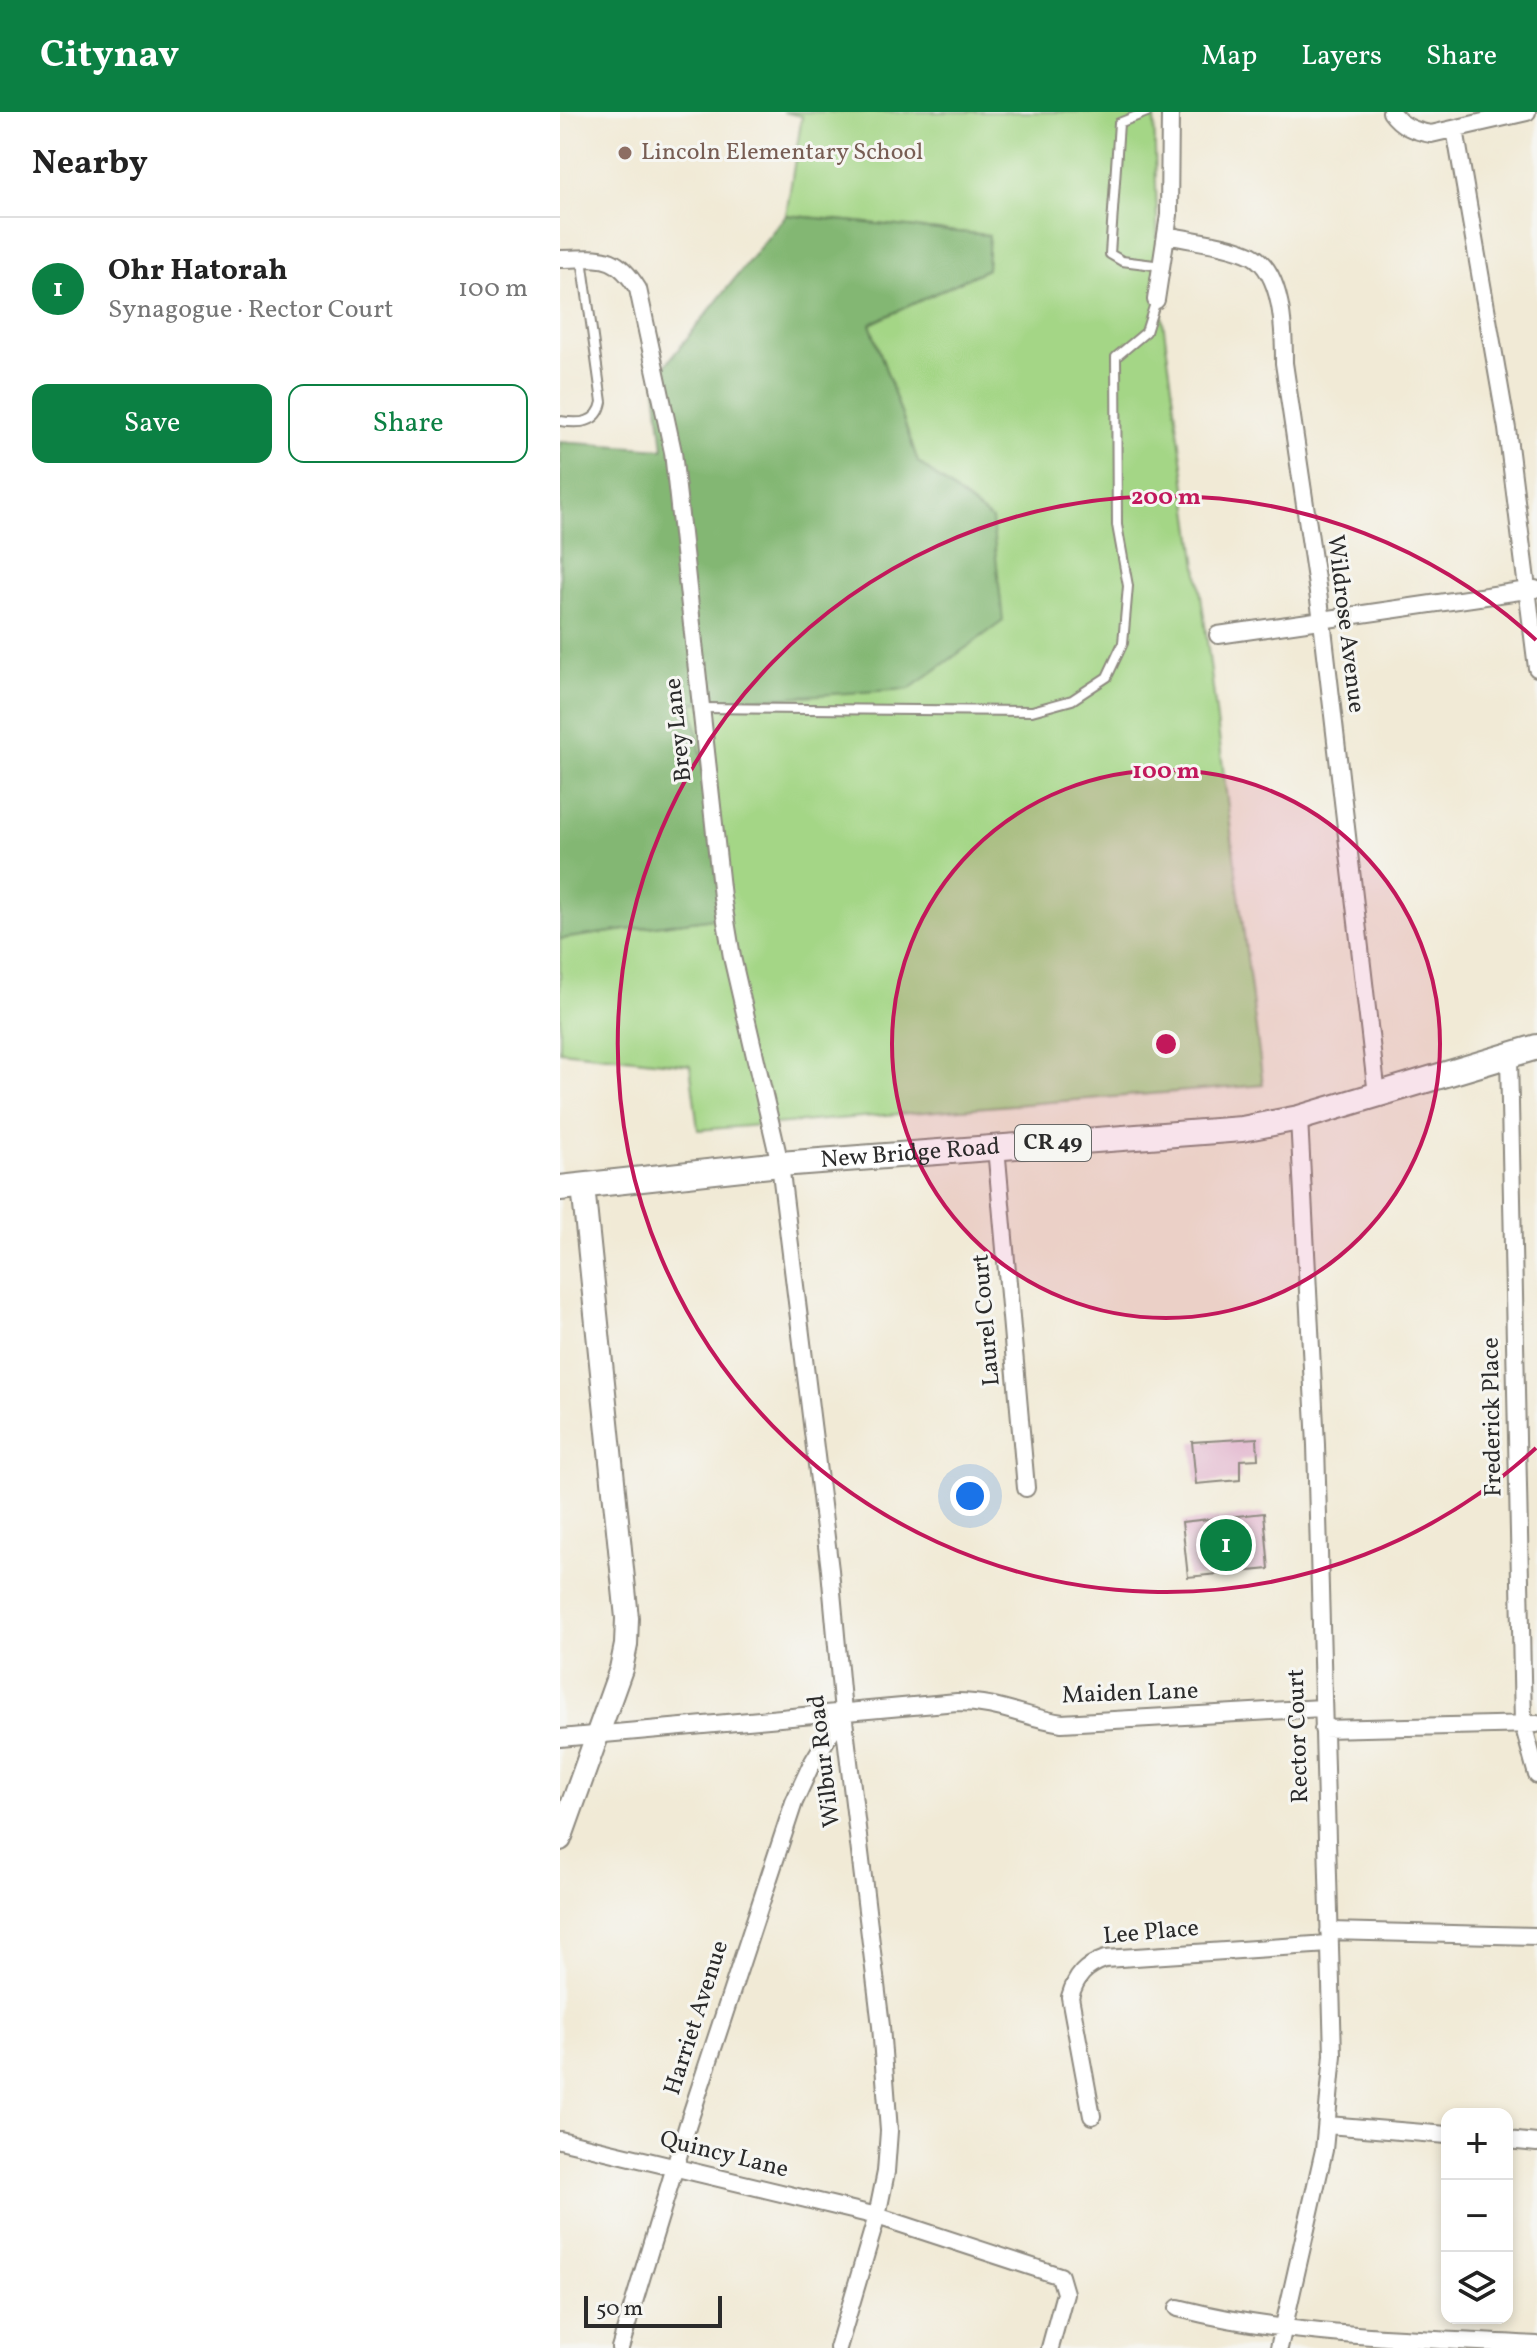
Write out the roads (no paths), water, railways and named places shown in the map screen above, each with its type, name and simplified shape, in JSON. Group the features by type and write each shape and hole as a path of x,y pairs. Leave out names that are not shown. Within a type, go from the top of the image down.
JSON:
{"main road":[{"name":"New Bridge Road","path":"572,1187 780,1164 1242,1129 1299,1118 1537,1047"}],"street":[{"path":"1156,300 1167,235 1170,112"},
{"path":"1391,112 1404,126 1431,134 1527,112"},
{"path":"1455,129 1532,589 1537,668"},
{"name":"Wildrose Avenue","path":"1167,235 1254,257 1274,281 1284,331 1284,363 1322,620 1377,1095"},
{"name":"Brey Lane","path":"582,259 605,258 627,271 638,289 673,452 722,897 732,957 780,1164"},
{"path":"560,259 582,259"},
{"path":"1218,635 1532,589"},
{"name":"Frederick Place","path":"1509,1056 1530,1724 1537,1775"},
{"name":"Rector Court","path":"1279,2348 1328,2125 1333,2055 1316,1445 1299,1118"},
{"name":"Laurel Court","path":"996,1147 1026,1488"},
{"name":"Wilbur Road","path":"780,1164 828,1555 843,1712 881,2026 889,2131 886,2172 877,2216 838,2348"},
{"path":"560,1839 621,1669 627,1618 572,1187"},
{"name":"Maiden Lane","path":"560,1738 957,1702 1004,1707 1037,1719 1062,1723 1322,1708"},
{"name":"Harriet Avenue","path":"620,2348 674,2167 794,1802 811,1765 843,1712"},
{"path":"1323,1729 1530,1724"},
{"name":"Lee Place","path":"1092,2116 1070,1997 1082,1972 1093,1963 1105,1959 1329,1938 1537,1936"},
{"path":"1328,2125 1441,2134"},
{"name":"Quincy Lane","path":"560,2140 877,2216 1060,2276 1065,2293 1050,2348"},
{"path":"1513,2141 1537,2143"},
{"path":"1178,2308 1223,2320 1285,2329 1537,2345"}],"lane":[{"path":"1147,112 1119,123 1110,254 1122,261 1162,266"},
{"path":"560,421 585,422 594,419 600,412 602,402 582,259"},
{"path":"701,708 1032,711 1072,700 1107,677 1123,643 1128,586 1117,525 1116,357 1146,332 1156,300"}],"place":[{"name":"Lincoln Elementary School","path":"625,153"},
{"name":"Ohr Hatorah","path":"1226,1545"}]}
